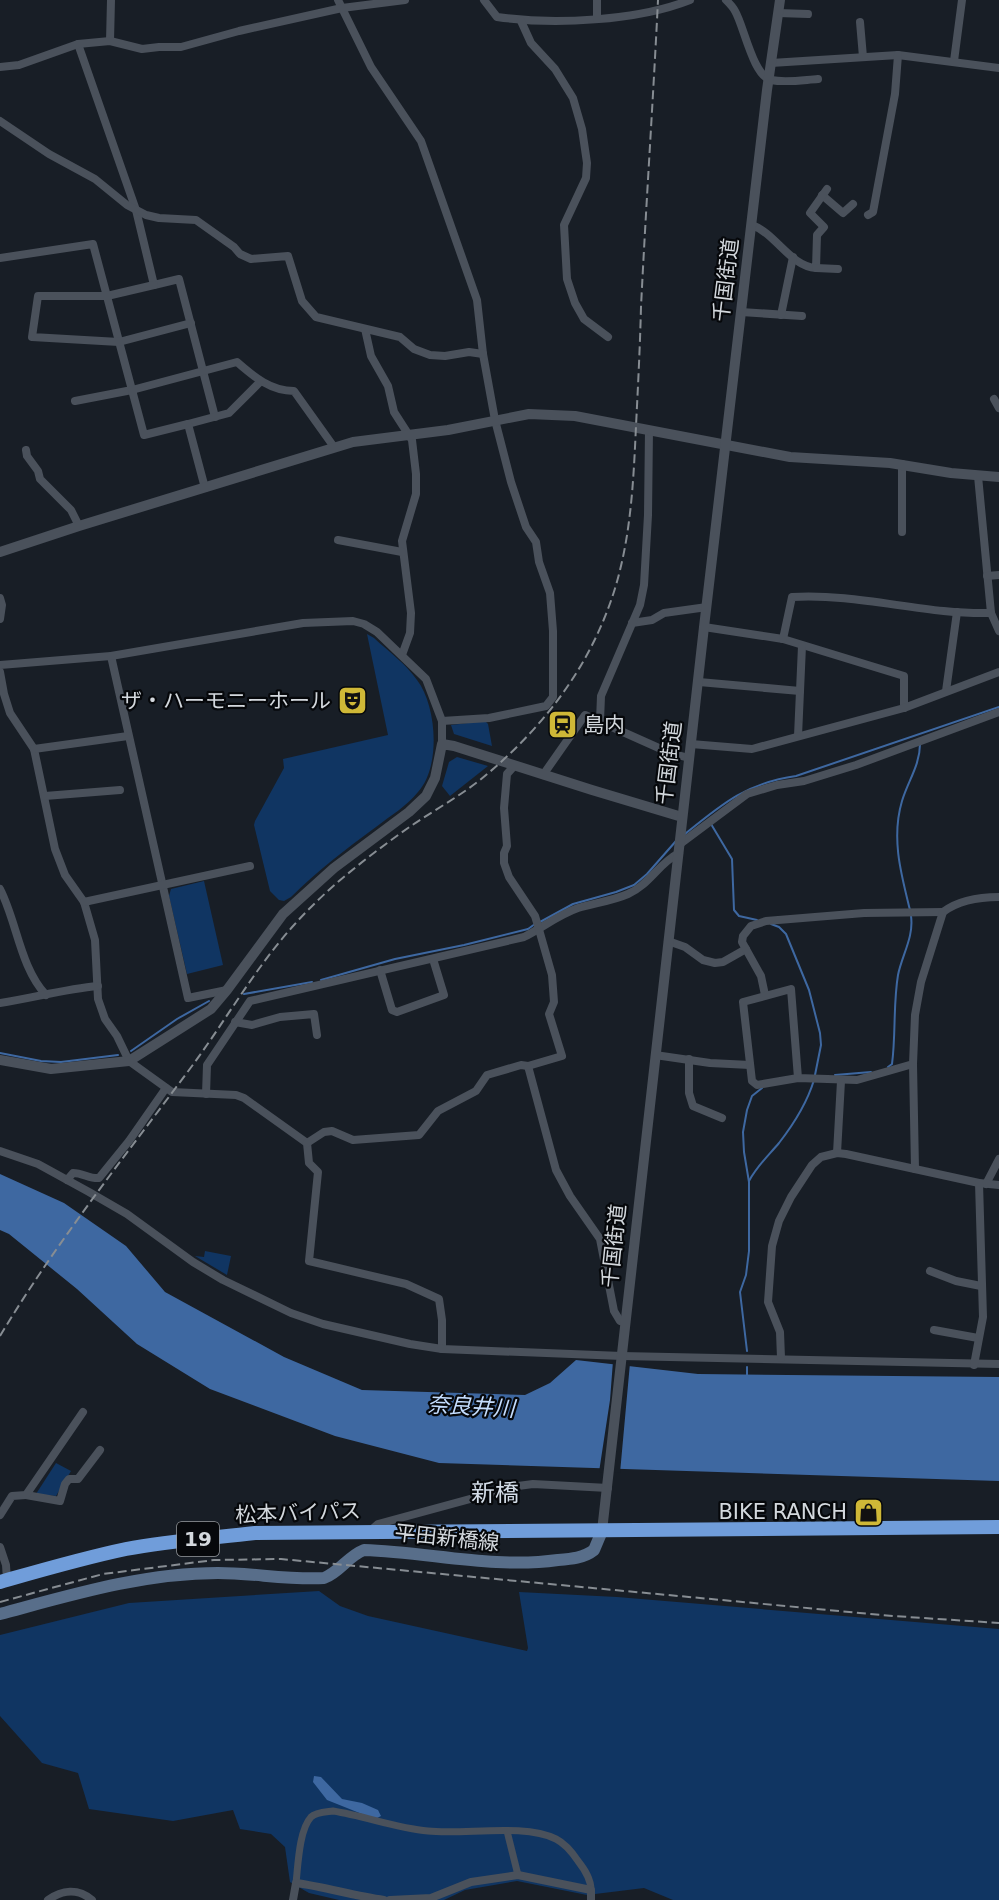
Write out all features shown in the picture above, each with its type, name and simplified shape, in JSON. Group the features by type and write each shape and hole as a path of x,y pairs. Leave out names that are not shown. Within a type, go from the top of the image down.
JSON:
{"highway":[{"name":"19","path":"602,1531 999,1527"},
{"name":"松本バイパス","path":"3,1581 90,1557 164,1543 255,1533 602,1531"}],"main road":[{"name":"平田新橋線","path":"0,1614 78,1593 152,1578 216,1573 317,1578 330,1576 350,1558 364,1550 494,1563 577,1558 591,1552 597,1546 602,1531"}],"street":[{"path":"110,41 111,0"},
{"path":"0,67 19,65 78,44 110,41 142,49 181,48 340,4 405,0"},
{"path":"484,0 497,17 521,21 608,19 690,0"},
{"path":"597,0 597,19"},
{"path":"726,0 735,10 748,45 763,75 768,80 818,79"},
{"name":"千国街道","path":"602,1531 704,627 768,80 780,0"},
{"path":"954,62 962,0"},
{"path":"340,4 371,67 421,141 477,300 483,354 495,420 511,482 526,527 536,542 539,562 550,593 553,631 553,697 546,706 489,718 442,721"},
{"path":"778,13 808,14"},
{"path":"521,21 531,43 555,69 573,98 582,129 588,163 586,178 564,225 567,279 574,303 584,319 608,337"},
{"path":"860,22 863,57"},
{"path":"78,44 136,210 154,285"},
{"path":"868,215 873,212 895,94 898,55"},
{"path":"771,63 898,55 999,68"},
{"path":"0,121 49,154 95,179 127,205 146,215 196,220 240,254 250,259 288,256 302,301 316,317 400,337 414,349 430,355 445,356 469,352 483,354"},
{"path":"816,268 817,235 824,227 810,213 824,192 843,213 853,204"},
{"path":"752,225 762,229 793,258 807,267 838,269"},
{"path":"0,258 93,244 144,435 229,413 260,382"},
{"path":"781,315 793,258"},
{"path":"191,323 119,342 32,337 38,296 107,296 179,279 191,323 215,417"},
{"path":"741,312 802,316"},
{"path":"365,329 371,356 388,386 394,412 412,440 416,474 416,494 402,541 411,613 410,633 402,655"},
{"path":"75,401 132,390 237,362 260,382 283,390 294,391 334,447"},
{"path":"994,399 999,408"},
{"path":"0,552 334,447 369,439 448,430 529,414 575,416 790,457 902,464 999,477"},
{"path":"188,424 205,488"},
{"path":"600,721 601,696 640,605 644,585 649,430"},
{"path":"26,450 40,478 71,510 79,526"},
{"path":"902,464 903,532"},
{"path":"978,476 991,613 999,631"},
{"path":"338,540 402,552"},
{"path":"987,576 999,574"},
{"path":"783,639 792,597 865,600 957,612 991,613"},
{"path":"0,598 2,605 0,619"},
{"path":"632,623 652,620 664,613 707,606"},
{"path":"946,691 957,612"},
{"path":"0,665 111,656 303,623 353,621 364,624 376,632 426,679 442,721 442,744 435,778 426,796 409,812 334,868 292,906 211,1009 129,1061 51,1069 0,1060"},
{"path":"704,627 783,639 904,676 904,708"},
{"path":"798,736 802,646"},
{"path":"111,656 188,998 227,990"},
{"path":"0,672 10,714 34,749 56,849 65,875 84,902 95,940 98,999 105,1019 117,1036 129,1061 172,1092 237,1095 244,1098 307,1143 309,1163 318,1172 309,1261 406,1284 439,1299 442,1349"},
{"path":"691,744 752,749 904,708 999,672"},
{"path":"699,682 800,691"},
{"path":"206,1095 207,1065 250,1000 524,937 538,925 577,909 629,894 649,881 680,843 747,794 777,785 804,781 856,765 999,712"},
{"path":"543,775 585,715 670,753 689,758"},
{"path":"34,749 128,736"},
{"path":"442,744 682,817"},
{"path":"307,1143 324,1132 332,1131 353,1140 419,1135 438,1111 476,1091 487,1075 562,1056 549,1014 554,1002 552,975 538,925 509,877 504,863 507,846 504,808 507,774 514,765"},
{"path":"45,796 120,790"},
{"path":"84,902 162,887 250,866"},
{"path":"0,889 9,907 21,946 38,987 46,996"},
{"path":"915,1169 913,1064 915,1015 921,982 943,912 952,905 983,897 999,897"},
{"path":"765,995 761,976 742,942 743,936 751,927 766,921 864,913 943,912"},
{"path":"668,941 685,947 703,960 715,963 723,962 746,949"},
{"path":"380,970 392,1010 397,1012 444,995 433,958"},
{"path":"0,1003 46,996 73,988 98,986"},
{"path":"798,1078 791,989 743,1002 752,1081 758,1085 798,1078 857,1080 913,1064"},
{"path":"236,1022 252,1025 280,1017 314,1014 317,1035"},
{"path":"655,1055 710,1063 750,1065"},
{"path":"689,1059 689,1093 693,1106 722,1118"},
{"path":"528,1066 556,1170 570,1196 600,1239 614,1311 620,1321 626,1323"},
{"path":"837,1153 841,1081"},
{"path":"67,1180 73,1173 82,1174 90,1179 99,1178 129,1141 166,1088"},
{"path":"0,1152 38,1164 67,1180 127,1214 193,1263 291,1313 323,1324 410,1344 442,1349 622,1358 781,1358 999,1365"},
{"path":"781,1358 780,1332 768,1302 772,1246 779,1221 791,1197 812,1165 821,1157 837,1153 999,1185"},
{"path":"974,1365 982,1317 982,1183 999,1159"},
{"path":"930,1271 981,1287"},
{"path":"934,1330 978,1338"},
{"path":"26,1495 83,1412"},
{"path":"0,1515 12,1496 26,1495 60,1501 65,1484 69,1479 78,1479 100,1450"},
{"path":"369,1532 378,1524 524,1485 608,1485"},
{"path":"401,1532 405,1516"},
{"path":"0,1547 6,1565 3,1581"},
{"path":"293,1900 304,1830 311,1817 333,1811 431,1832 507,1831 545,1834 568,1847 584,1868 591,1883 591,1900"},
{"path":"507,1831 518,1875"},
{"path":"390,1900 431,1898 471,1882 518,1875 591,1890"},
{"path":"296,1883 384,1900"},
{"path":"48,1900 60,1893 73,1890 92,1900"}],"shaded area":[{"path":"367,634 413,674 424,691 429,705 434,736 430,768 425,781 409,802 332,861 291,897 284,901 279,900 270,891 254,825 284,768 283,759 388,735"},
{"path":"485,721 488,724 492,746 454,734 451,725"},
{"path":"457,757 488,766 450,796 442,786 449,762"},
{"path":"204,881 223,965 187,974 169,896 171,889"},
{"path":"205,1251 231,1256 227,1275 195,1256 204,1257"},
{"path":"56,1463 71,1471 56,1496 36,1494"},
{"path":"319,1591 340,1606 368,1616 527,1651 519,1592 617,1597 999,1629 999,1900 673,1900 644,1888 587,1895 517,1881 465,1890 444,1900 339,1900 309,1893 290,1882 285,1847 271,1834 240,1829 233,1810 173,1821 89,1809 78,1773 42,1763 0,1716 0,1635 129,1603"}],"water":[{"name":"奈良井川","path":"0,1174 64,1203 126,1246 165,1292 284,1357 362,1390 525,1395 550,1383 576,1360 698,1374 999,1377 999,1481 439,1463 335,1436 210,1389 137,1344 77,1289 9,1234 0,1230"},
{"path":"314,1776 321,1777 342,1799 362,1803 378,1810 381,1816 377,1818 367,1816 327,1800 313,1782"}],"pier":[{"path":"613,1361 630,1363 620,1473 599,1472 610,1400"}],"waterway":[{"path":"685,834 711,813 749,789 796,776 999,707"},
{"path":"910,910 898,856 897,829 902,801 916,766 920,744"},
{"path":"711,824 732,859 734,910 739,916 757,920"},
{"path":"540,922 573,904 634,885 647,874 676,841"},
{"path":"888,1067 892,1064 898,975 909,939 911,916"},
{"path":"321,980 395,959 528,929 535,924"},
{"path":"771,924 779,927 786,934 809,990 821,1045 815,1075"},
{"path":"244,994 312,982"},
{"path":"131,1051 177,1019 209,1001"},
{"path":"0,1053 41,1061 61,1062 118,1055"},
{"path":"835,1075 871,1072"},
{"path":"749,1181 794,1121 808,1097 814,1080"},
{"path":"747,1351 740,1292 746,1275 749,1251 749,1182 743,1132 752,1096 762,1088"},
{"path":"747,1367 747,1376"}],"railway":[{"path":"0,1336 68,1232 192,1066 280,942 307,911 348,873 408,828 480,780 518,746 567,687 593,643 613,596 629,524 635,451 658,0"},
{"path":"0,1602 103,1574 214,1560 281,1559 893,1616 999,1623"}],"place":[{"name":"ザ・ハーモニーホール","path":"352,701"},
{"name":"島内","path":"562,725"},
{"name":"BIKE RANCH","path":"868,1512"}],"district":[{"name":"新橋","path":"495,1493"}]}
